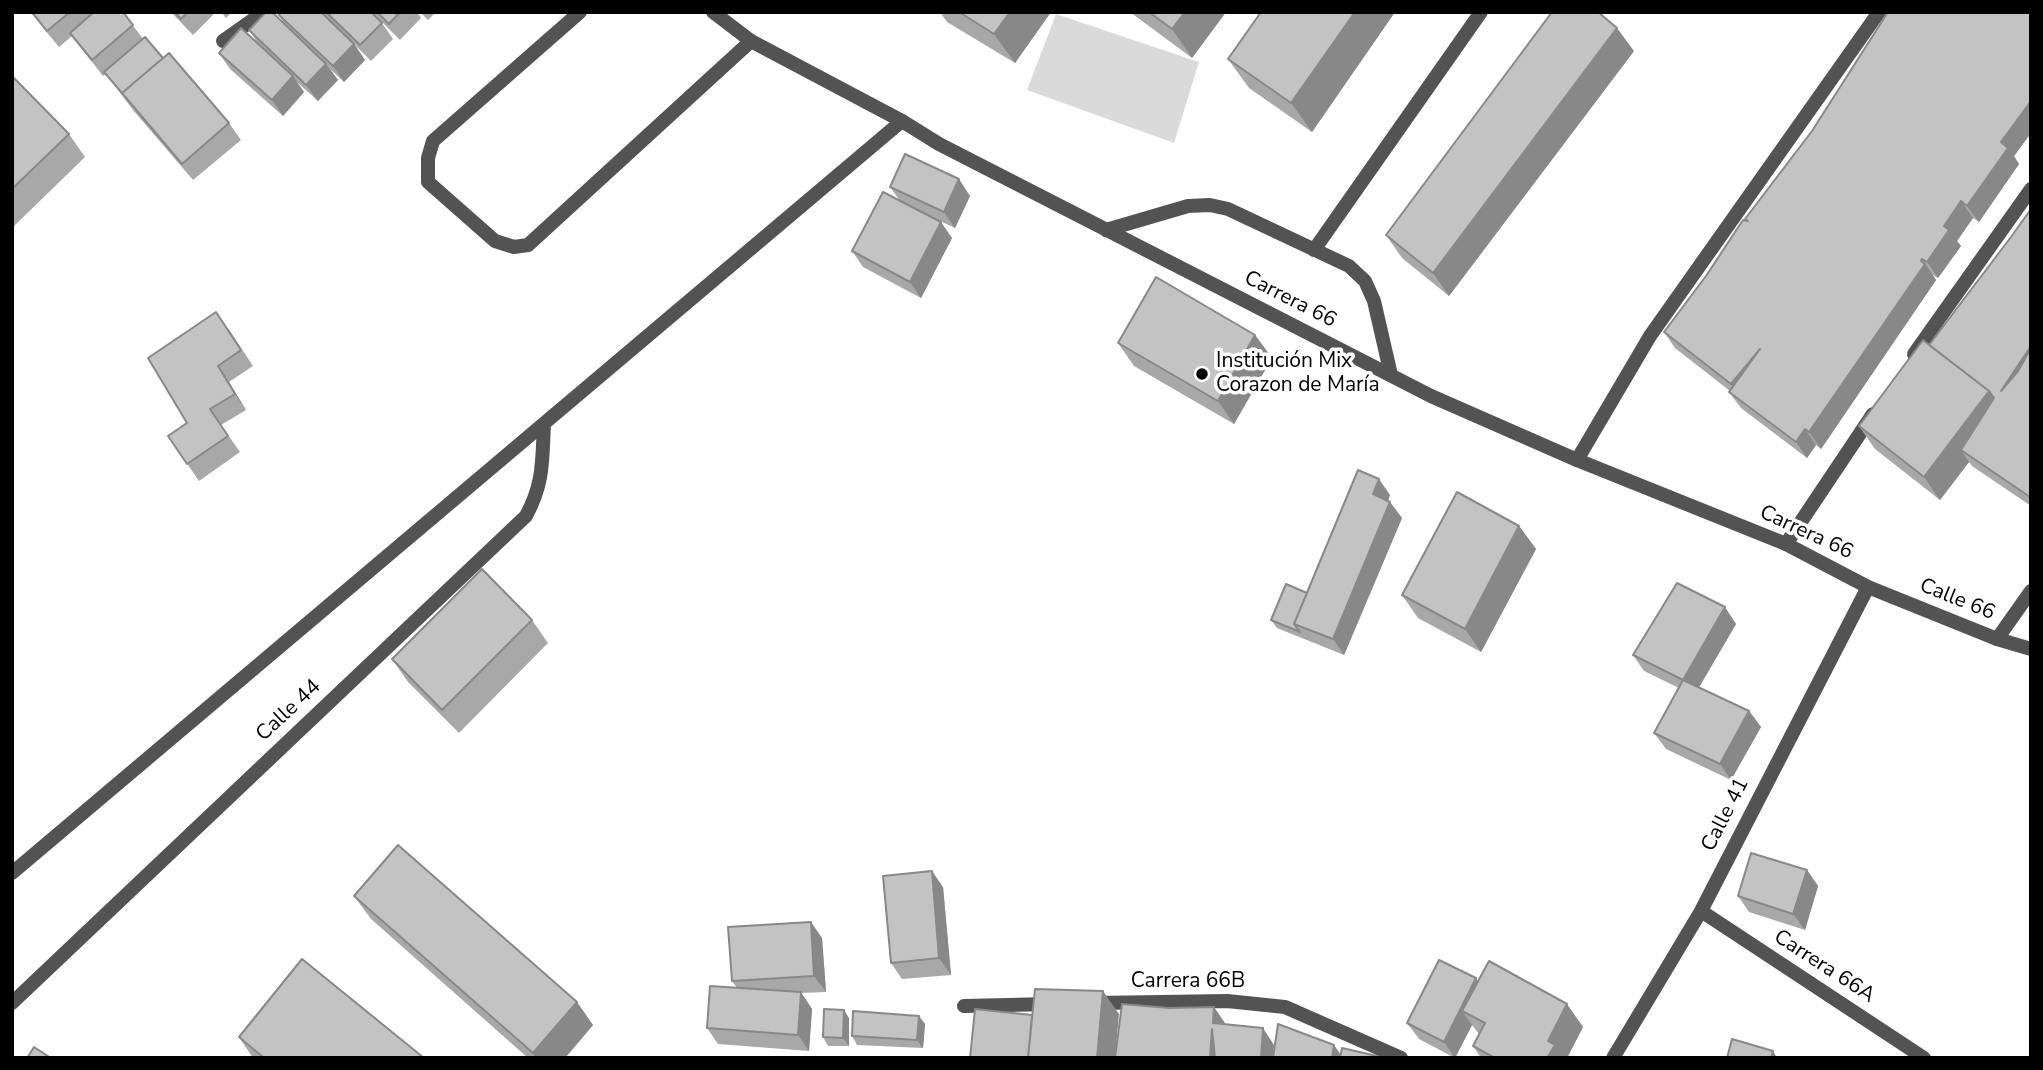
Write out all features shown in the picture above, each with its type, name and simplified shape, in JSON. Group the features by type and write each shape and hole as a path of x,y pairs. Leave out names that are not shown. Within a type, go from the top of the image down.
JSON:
{"street":[{"path":"223,41 264,12"},
{"path":"580,12 433,141 428,158 428,182 495,241 514,247 528,245 751,41"},
{"name":"Carrera 66","path":"713,12 751,41 902,121 939,144 1431,396 1577,460 1786,544 1868,587"},
{"path":"1314,250 1480,12"},
{"path":"1577,460 1650,336 1879,12"},
{"path":"12,873 902,121"},
{"path":"1904,369 2031,189"},
{"path":"1106,230 1188,206 1210,205 1228,209 1349,265 1365,281 1374,301 1391,375"},
{"path":"1786,544 1880,403"},
{"name":"Calle 44","path":"12,1003 526,516 538,495 544,424"},
{"name":"Calle 66","path":"1868,587 1997,639 2031,649"},
{"name":"Calle 41","path":"1613,1058 1701,911 1868,587"},
{"path":"1997,639 2031,591"},
{"name":"Carrera 66A","path":"1701,911 1924,1058"},
{"name":"Carrera 66B","path":"964,1006 1227,1001 1285,1007 1401,1058"}],"shaded area":[{"path":"1056,14 1199,62 1174,143 1027,90"}],"building":[{"path":"32,12 70,12 47,31"},
{"path":"94,12 123,12 133,25 92,60 70,33"},
{"path":"175,12 188,12 181,19"},
{"path":"266,12 272,12 326,64 306,85 249,30"},
{"path":"281,12 321,12 354,44 333,66 279,15"},
{"path":"326,12 371,12 382,23 360,45"},
{"path":"377,12 400,12 389,24"},
{"path":"959,12 1010,12 994,34"},
{"path":"1149,12 1185,12 1172,29"},
{"path":"1261,12 1355,12 1291,103 1228,59"},
{"path":"1552,12 1598,12 1617,28 1433,273 1386,235"},
{"path":"1888,12 2031,12 2031,101 2001,142 2008,148 1967,206 1961,201 1944,226 1949,230 1927,262 1922,259 1925,264 1809,432 1805,429 1796,442 1729,392 1760,349 1731,384 1664,332 1743,220 1748,221 1745,219 1812,131"},
{"path":"241,28 293,76 272,100 219,53"},
{"path":"145,37 163,58 122,93 104,72"},
{"path":"169,53 229,123 182,164 122,93"},
{"path":"12,76 69,134 12,189"},
{"path":"905,154 959,179 944,212 890,187"},
{"path":"883,192 941,222 910,282 852,251"},
{"path":"2031,209 2031,346 2001,391 2018,371 2031,348 2030,497 1961,450 1994,398 1989,391 1929,345"},
{"path":"1156,277 1255,335 1218,401 1118,343"},
{"path":"216,312 241,350 218,366 235,394 210,409 228,436 187,464 168,436 187,423 148,358"},
{"path":"1923,340 1989,391 1924,477 1859,426"},
{"path":"1358,470 1379,479 1373,494 1390,502 1333,639 1294,624"},
{"path":"1457,492 1519,526 1465,629 1402,595"},
{"path":"482,569 532,620 442,710 392,659"},
{"path":"1677,583 1725,607 1683,680 1633,655"},
{"path":"1286,584 1307,593 1294,624 1300,632 1271,620"},
{"path":"1683,680 1749,711 1720,764 1654,733"},
{"path":"398,845 577,1002 533,1053 354,896"},
{"path":"1751,853 1807,870 1793,914 1738,896"},
{"path":"932,871 939,958 891,963 883,876"},
{"path":"811,922 814,976 732,981 728,927"},
{"path":"302,959 424,1058 264,1058 239,1037"},
{"path":"1439,960 1476,978 1444,1042 1407,1023"},
{"path":"1489,961 1567,1004 1548,1041 1555,1045 1547,1058 1495,1058 1473,1046 1485,1023 1462,1011"},
{"path":"710,986 801,992 798,1035 707,1028"},
{"path":"1035,989 1103,991 1097,1058 1028,1058"},
{"path":"1122,1004 1169,1008 1214,1007 1213,1023 1263,1028 1261,1058 1215,1058 1212,1029 1210,1058 1115,1058"},
{"path":"824,1009 844,1010 843,1038 823,1037"},
{"path":"975,1009 1032,1015 1028,1058 970,1058"},
{"path":"853,1011 919,1016 917,1040 852,1036"},
{"path":"1278,1024 1334,1045 1332,1058 1273,1058"},
{"path":"1732,1039 1773,1051 1771,1058 1727,1058"},
{"path":"34,1047 51,1058 27,1058"},
{"path":"1342,1048 1377,1056 1377,1058 1340,1058"}],"place":[{"name":"Institución Mix Corazon de María","path":"1202,374"}]}
